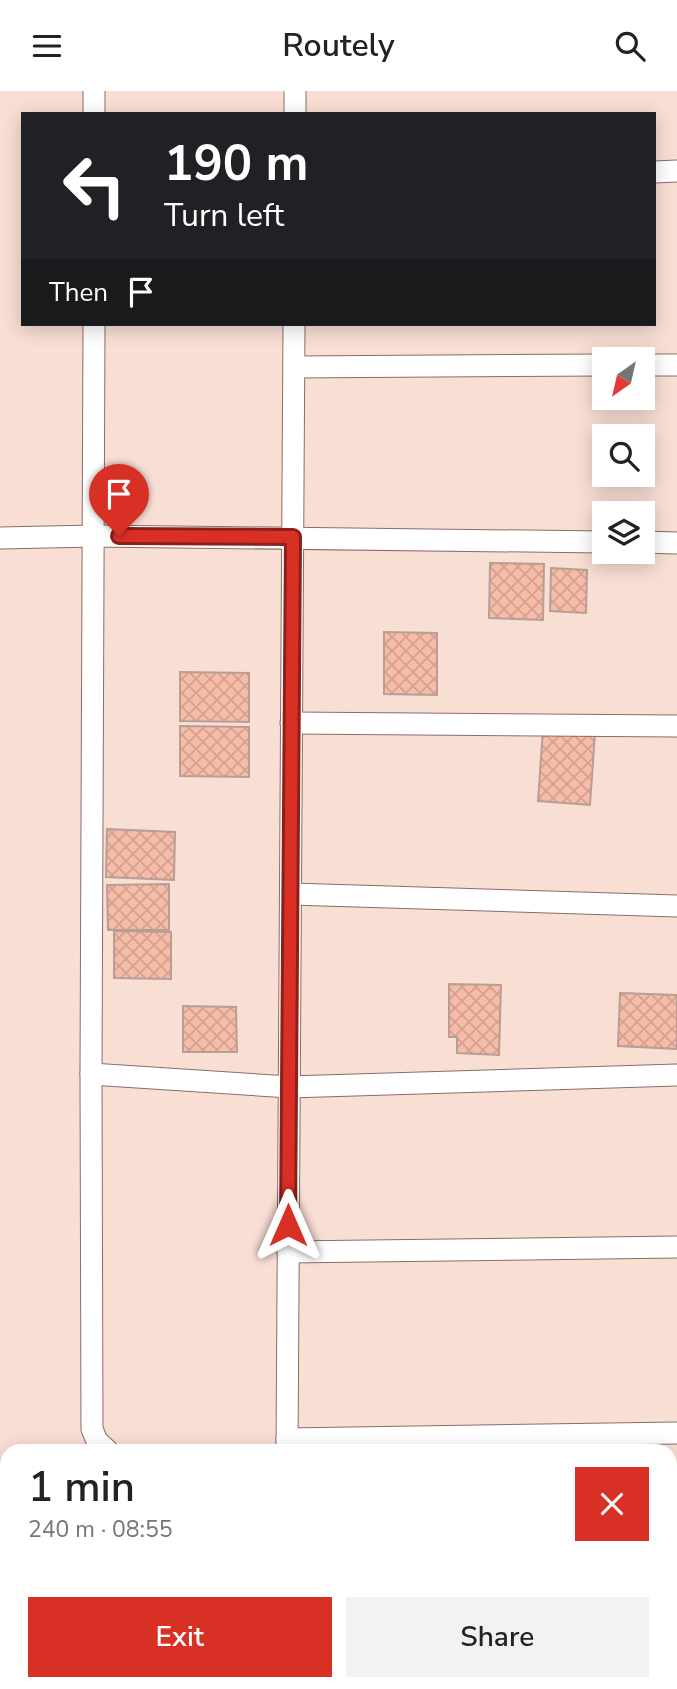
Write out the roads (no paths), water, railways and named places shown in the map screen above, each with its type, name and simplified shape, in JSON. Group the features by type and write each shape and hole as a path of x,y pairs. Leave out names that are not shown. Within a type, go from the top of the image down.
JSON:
{"street":[{"path":"94,91 94,112"},
{"path":"295,91 295,112"},
{"path":"656,172 677,171"},
{"path":"94,326 92,1429 100,1444"},
{"path":"287,1444 294,326"},
{"path":"655,365 677,365"},
{"path":"294,367 592,366"},
{"path":"0,538 94,536 592,541"},
{"path":"655,542 677,543"},
{"path":"291,723 677,726"},
{"path":"290,894 677,906"},
{"path":"91,1075 289,1087 677,1075"},
{"path":"288,1252 677,1247"},
{"path":"320,1444 677,1433"}]}
